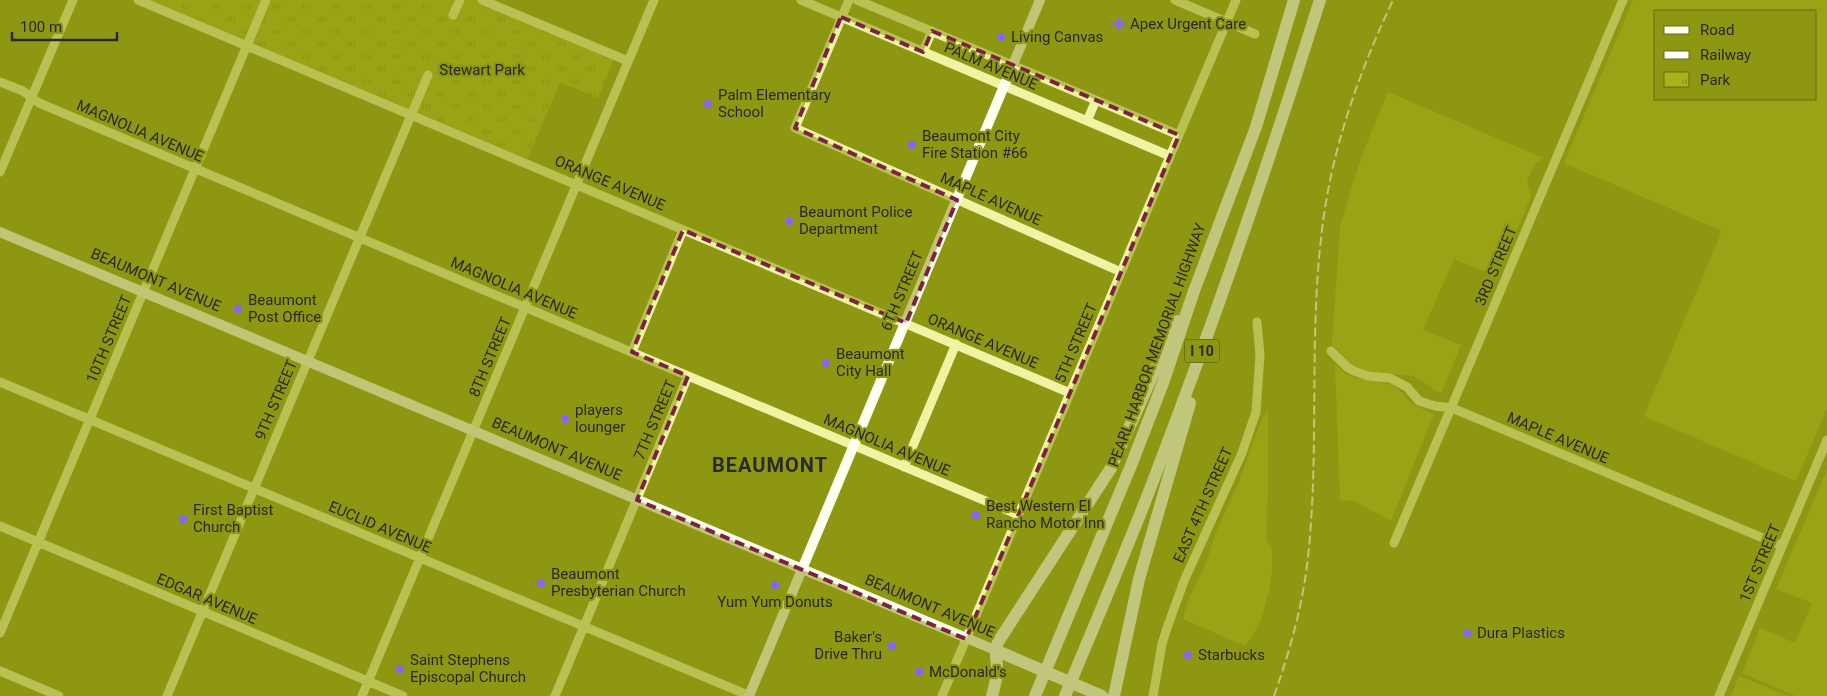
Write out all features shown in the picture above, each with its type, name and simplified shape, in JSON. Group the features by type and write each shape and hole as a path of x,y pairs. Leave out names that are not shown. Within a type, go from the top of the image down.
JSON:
{"highway":[{"name":"PEARL HARBOR MEMORIAL HIGHWAY","path":"1035,696 1130,468 1163,383 1194,290 1256,127 1294,0"},
{"name":"I 10","path":"1065,696 1155,477 1209,331 1278,134 1320,0"},
{"path":"992,696 998,663 995,650 1111,468 1174,326 1194,290"},
{"path":"1114,696 1139,579 1209,331"},
{"name":"BEAUMONT AVENUE","path":"995,650 1098,694"}],"main road":[{"name":"6TH STREET","path":"750,696 1040,0"},
{"name":"BEAUMONT AVENUE","path":"0,232 995,650"}],"street":[{"path":"0,172 73,0"},
{"name":"ORANGE AVENUE","path":"138,0 1070,393"},
{"name":"10TH STREET","path":"0,633 266,0"},
{"path":"453,15 460,0"},
{"path":"482,0 628,61"},
{"name":"8TH STREET","path":"362,696 654,0"},
{"name":"PALM AVENUE","path":"801,0 1170,156"},
{"path":"841,17 848,0"},
{"name":"PALM AVENUE","path":"857,0 1179,135"},
{"path":"1175,0 1255,34"},
{"name":"5TH STREET","path":"942,696 1236,0"},
{"name":"3RD STREET","path":"1394,543 1623,0"},
{"name":"MAPLE AVENUE","path":"841,17 794,128 1122,272"},
{"path":"923,52 932,31"},
{"name":"9TH STREET","path":"167,696 428,75"},
{"name":"MAGNOLIA AVENUE","path":"0,82 23,91 38,103 1019,515"},
{"path":"1087,121 1096,100"},
{"path":"632,352 683,230"},
{"name":"EAST 4TH STREET","path":"1153,696 1162,644 1184,581 1242,453 1256,412 1260,355 1257,322"},
{"path":"904,467 956,344"},
{"name":"MAPLE AVENUE","path":"1332,351 1347,367 1368,376 1390,378 1407,387 1419,401 1435,406 1452,408 1782,546"},
{"name":"7TH STREET","path":"554,696 688,376"},
{"name":"EUCLID AVENUE","path":"0,382 750,696"},
{"name":"1ST STREET","path":"1719,696 1827,440"},
{"name":"EDGAR AVENUE","path":"0,526 403,696"},
{"path":"0,671 59,696"}],"highlighted area":[{"path":"841,17 923,52 932,31 1179,135 966,639 637,500 688,376 632,352 683,230 906,323 957,200 795,128"}],"green space":[{"name":"Stewart Park","path":"146,0 486,0 614,58 598,98 560,82 527,160"},
{"path":"1633,0 1827,0 1827,408 1796,481 1644,416 1722,231 1564,163"},
{"path":"1388,92 1543,158 1534,165 1527,181 1531,196 1505,259 1494,259 1489,273 1454,259 1424,327 1423,330 1461,345 1441,394 1414,376 1370,372 1349,363 1332,344 1340,228 1364,150"},
{"path":"1335,364 1348,375 1393,386 1400,390 1413,404 1434,414 1391,521 1354,501 1340,500"},
{"path":"1268,410 1266,540 1272,550 1272,570 1269,591 1260,623 1245,646 1183,619 1188,601 1205,566 1216,532 1239,482 1261,420"},
{"path":"1827,470 1827,696 1796,696 1742,673 1760,628 1795,643 1812,603 1776,589"},
{"path":"1739,676 1788,696 1731,696"}],"railway":[{"path":"1274,696 1295,627 1308,557 1313,473 1316,306 1323,222 1334,165 1349,108 1393,0"}],"place":[{"name":"Apex Urgent Care","path":"1119,24"},
{"name":"Living Canvas","path":"1001,37"},
{"name":"Palm Elementary School","path":"708,104"},
{"name":"Beaumont City Fire Station #66","path":"912,145"},
{"name":"Beaumont Police Department","path":"789,221"},
{"name":"Beaumont Post Office","path":"238,309"},
{"name":"Beaumont City Hall","path":"826,363"},
{"name":"players lounger","path":"565,419"},
{"name":"Best Western El Rancho Motor Inn","path":"976,515"},
{"name":"First Baptist Church","path":"183,519"},
{"name":"Beaumont Presbyterian Church","path":"541,583"},
{"name":"Yum Yum Donuts","path":"775,585"},
{"name":"Dura Plastics","path":"1467,633"},
{"name":"Baker's Drive Thru","path":"892,646"},
{"name":"Starbucks","path":"1188,655"},
{"name":"Saint Stephens Episcopal Church","path":"400,669"},
{"name":"McDonald's","path":"919,672"}],"district":[{"name":"BEAUMONT","path":"770,465"}]}
